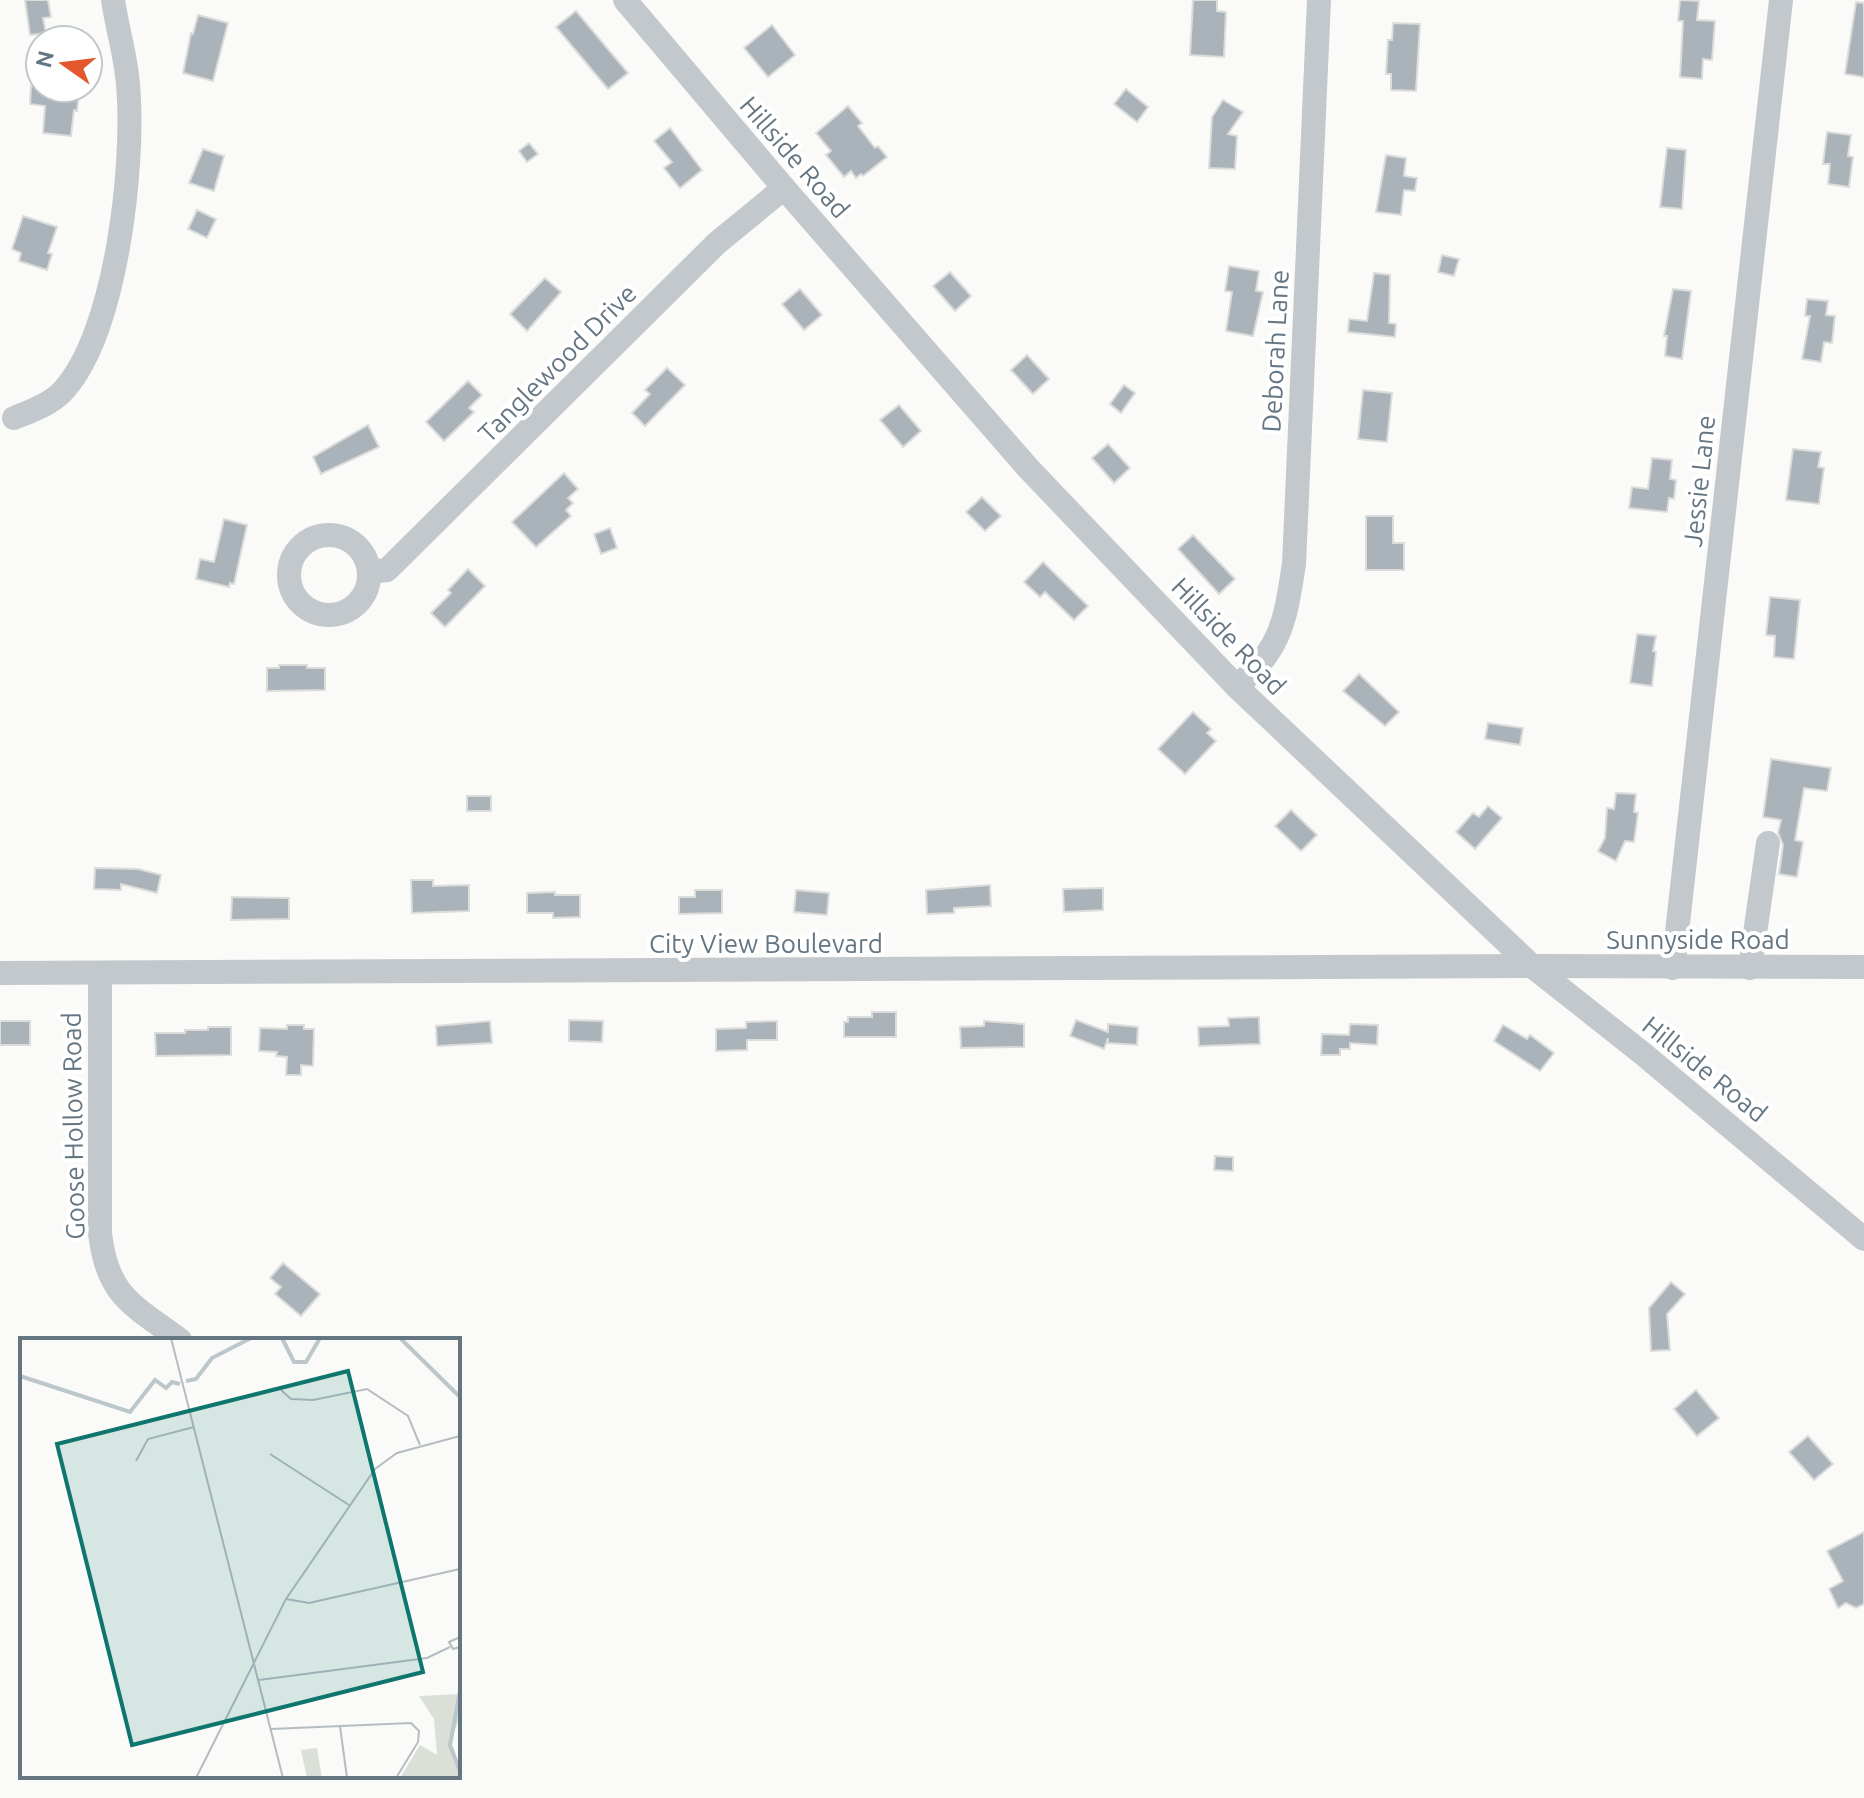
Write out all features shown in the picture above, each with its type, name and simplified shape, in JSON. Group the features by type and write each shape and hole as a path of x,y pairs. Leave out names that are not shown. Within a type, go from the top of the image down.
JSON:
{"street":[{"path":"14,418 61,394 78,371 95,332 119,247 128,175 129,86 113,0"},
{"name":"Hillside Road","path":"625,0 1028,468 1237,687 1532,966 1642,1053 1864,1239"},
{"name":"Deborah Lane","path":"1237,687 1268,654 1277,636 1285,616 1294,564 1319,0"},
{"name":"Jessie Lane","path":"1673,968 1781,0"},
{"name":"Tanglewood Drive","path":"370,572 387,570 717,243 784,188"},
{"path":"1750,968 1768,843"},
{"name":"Sunnyside Road","path":"1532,966 1864,967"},
{"name":"City View Boulevard","path":"0,973 1532,966"},
{"name":"Goose Hollow Road","path":"100,974 102,1253 112,1282 124,1298 177,1338"}],"building":[{"path":"25,0 48,0 51,17 43,18 44,24 28,24"},
{"path":"1193,0 1217,0 1217,11 1226,12 1224,57 1190,55"},
{"path":"1680,0 1699,1 1697,20 1715,21 1712,60 1703,59 1702,79 1680,77 1683,21 1678,21"},
{"path":"1856,2 1864,3 1864,77 1845,74"},
{"path":"576,11 628,73 608,89 556,27"},
{"path":"198,15 228,23 213,81 183,73"},
{"path":"1393,23 1420,24 1416,91 1391,90 1391,74 1386,74 1388,40 1392,40"},
{"path":"772,25 795,55 768,77 744,48"},
{"path":"1126,89 1148,107 1137,122 1114,104"},
{"path":"1223,100 1243,112 1228,134 1237,136 1235,169 1209,168 1212,117"},
{"path":"30,104 78,104 77,111 74,110 71,136 43,133 45,106"},
{"path":"848,106 862,123 858,126 875,148 878,146 887,157 856,178 851,171 844,177 826,155 831,151 816,133"},
{"path":"670,128 702,170 680,188 664,168 672,162 654,141"},
{"path":"1827,132 1851,135 1848,156 1853,157 1849,187 1828,184 1830,164 1823,164"},
{"path":"529,143 538,154 527,162 519,151"},
{"path":"1667,148 1686,150 1682,209 1660,207"},
{"path":"203,149 224,156 214,191 189,183"},
{"path":"1386,155 1406,158 1404,176 1417,178 1415,191 1404,190 1401,215 1376,212"},
{"path":"197,210 216,219 207,238 188,229"},
{"path":"23,216 57,227 48,253 52,254 47,270 19,261 21,253 12,249"},
{"path":"1442,255 1459,259 1454,276 1438,272"},
{"path":"1229,266 1259,271 1256,291 1263,292 1253,336 1226,331 1232,292 1225,291"},
{"path":"950,272 971,296 955,311 933,286"},
{"path":"1374,273 1390,275 1389,323 1396,324 1395,337 1348,332 1349,319 1367,321"},
{"path":"545,278 561,292 527,331 510,314"},
{"path":"800,289 822,315 804,330 782,304"},
{"path":"1673,289 1691,291 1682,359 1665,356 1667,336 1664,336"},
{"path":"1807,299 1828,301 1826,315 1835,316 1832,343 1824,342 1821,362 1802,359 1810,316 1805,316"},
{"path":"1027,355 1049,379 1033,394 1011,370"},
{"path":"667,368 685,385 645,426 632,413 650,394 645,390"},
{"path":"468,381 482,395 469,408 474,412 444,441 426,422"},
{"path":"1124,385 1135,393 1121,413 1110,404"},
{"path":"1363,390 1392,393 1387,442 1358,439"},
{"path":"899,405 921,431 903,447 880,420"},
{"path":"368,425 379,447 321,474 313,457"},
{"path":"1108,444 1130,468 1114,483 1092,458"},
{"path":"1793,449 1821,452 1818,467 1824,468 1819,504 1786,500"},
{"path":"1652,458 1672,460 1670,479 1676,480 1674,499 1669,498 1667,512 1629,508 1632,487 1648,489"},
{"path":"564,473 578,489 568,498 573,503 566,510 571,516 536,547 512,522"},
{"path":"982,497 1001,516 985,531 966,512"},
{"path":"1366,516 1393,516 1393,543 1404,543 1404,570 1366,570"},
{"path":"224,519 247,525 234,584 230,583 229,587 196,579 200,559 214,562"},
{"path":"610,528 617,548 601,554 594,534"},
{"path":"1193,535 1235,579 1219,594 1178,549"},
{"path":"1043,562 1088,606 1074,620 1045,592 1040,597 1024,582"},
{"path":"468,569 485,586 445,627 431,613 451,593 448,590"},
{"path":"1770,597 1800,600 1794,659 1774,657 1775,636 1766,635"},
{"path":"1637,634 1656,636 1652,686 1630,683"},
{"path":"279,665 325,668 325,690 267,691 267,668 279,668"},
{"path":"1359,674 1399,712 1385,726 1343,691"},
{"path":"1193,712 1211,729 1207,733 1216,741 1185,774 1158,749"},
{"path":"1488,723 1523,728 1520,745 1485,739"},
{"path":"1771,759 1831,768 1827,791 1804,788 1795,840 1803,842 1797,877 1779,874 1783,845 1778,833 1781,820 1763,817"},
{"path":"1616,793 1636,794 1634,812 1638,813 1634,842 1625,841 1616,861 1598,851 1605,838 1607,808 1614,809"},
{"path":"467,796 491,796 491,811 467,811"},
{"path":"1488,806 1502,818 1475,849 1456,832 1473,813 1479,817"},
{"path":"1291,810 1317,835 1301,851 1275,826"},
{"path":"95,868 138,869 161,875 157,893 121,884 121,890 94,889"},
{"path":"411,880 433,880 433,886 469,885 469,911 412,913"},
{"path":"990,885 991,906 954,908 954,913 927,914 926,890"},
{"path":"1103,888 1103,910 1064,912 1063,889"},
{"path":"695,890 722,890 722,913 679,914 679,897 695,897"},
{"path":"796,890 829,893 827,915 794,912"},
{"path":"555,892 555,895 580,895 580,917 553,918 553,913 527,913 527,893"},
{"path":"232,897 289,898 289,919 231,920"},
{"path":"872,1012 896,1012 896,1037 844,1037 844,1022 848,1022 848,1017 872,1017"},
{"path":"1259,1017 1260,1044 1199,1046 1198,1027 1229,1026 1228,1018"},
{"path":"569,1020 603,1021 602,1042 569,1041"},
{"path":"1076,1020 1108,1032 1108,1024 1138,1027 1137,1045 1108,1043 1108,1038 1104,1049 1070,1036"},
{"path":"0,1021 30,1021 30,1045 0,1045"},
{"path":"490,1021 492,1043 437,1046 436,1026"},
{"path":"777,1021 777,1040 747,1040 747,1050 716,1051 716,1029 746,1028 746,1022"},
{"path":"984,1021 1024,1024 1024,1047 961,1048 960,1027 984,1026"},
{"path":"1350,1024 1378,1025 1377,1045 1350,1043 1350,1049 1340,1049 1340,1055 1321,1055 1322,1034 1349,1035"},
{"path":"287,1025 304,1025 304,1029 314,1029 313,1066 301,1065 301,1075 286,1075 287,1057 276,1056 277,1052 259,1051 260,1028 287,1029"},
{"path":"1503,1025 1527,1039 1530,1035 1554,1053 1540,1071 1494,1041"},
{"path":"208,1027 231,1027 231,1055 156,1056 155,1033 185,1033 185,1030 208,1030"},
{"path":"1215,1156 1233,1157 1233,1171 1214,1170"},
{"path":"283,1263 320,1294 301,1316 275,1294 281,1287 270,1278"},
{"path":"1671,1282 1685,1294 1667,1314 1670,1350 1651,1351 1649,1308"},
{"path":"1696,1390 1719,1418 1697,1436 1674,1409"},
{"path":"1808,1436 1833,1464 1814,1480 1789,1452"},
{"path":"1864,1532 1864,1604 1856,1608 1846,1603 1838,1608 1829,1589 1843,1581 1827,1551"}]}
